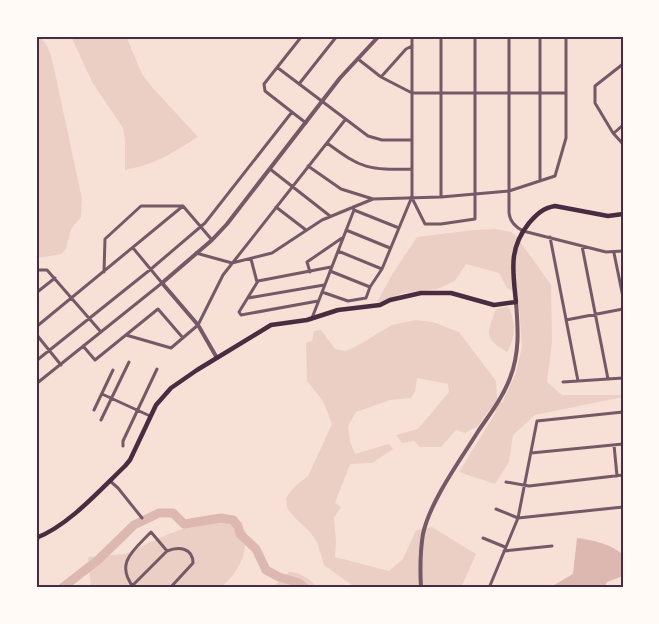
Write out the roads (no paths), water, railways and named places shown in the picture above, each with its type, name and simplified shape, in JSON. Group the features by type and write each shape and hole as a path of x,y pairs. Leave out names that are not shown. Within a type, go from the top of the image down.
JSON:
{"main road":[{"path":"37,538 66,521 130,460 150,416 160,400 171,388 271,325 312,318 338,310 380,305 390,300 407,296 436,292 451,293 494,305 516,302 513,255 523,231 540,212 555,206 608,216 623,214"}],"street":[{"path":"302,36 264,84 265,91 306,123"},
{"path":"299,84 337,36"},
{"path":"36,384 162,283 212,240 227,224 340,78 379,36"},
{"path":"412,36 412,198 425,224 440,224 474,219 475,36"},
{"path":"441,36 441,196"},
{"path":"509,36 509,216 515,227 523,231 582,246 614,252 623,251"},
{"path":"540,36 540,181"},
{"path":"308,166 340,189 373,199 509,191 555,176 566,138 566,36"},
{"path":"381,77 406,49 412,46"},
{"path":"358,60 381,77 412,93 566,93"},
{"path":"623,64 595,86 595,103 613,133 623,144"},
{"path":"278,68 345,120 372,138 412,140"},
{"path":"36,361 152,269 200,227 292,112"},
{"path":"126,335 171,348 198,324 223,275 345,120"},
{"path":"613,133 623,125"},
{"path":"327,143 352,161 367,167 382,170 412,169"},
{"path":"270,168 330,216"},
{"path":"322,292 348,302 366,298 370,287 382,269 409,200 412,198"},
{"path":"196,253 232,263 276,251 330,216 354,209 373,199"},
{"path":"104,272 105,239 141,206 184,206"},
{"path":"184,206 212,240"},
{"path":"36,327 184,206"},
{"path":"276,207 306,230"},
{"path":"354,209 399,228"},
{"path":"312,318 354,209"},
{"path":"346,230 390,248"},
{"path":"550,237 578,381"},
{"path":"310,272 308,262 343,238"},
{"path":"582,246 608,379"},
{"path":"133,248 198,324 217,358"},
{"path":"338,251 382,269"},
{"path":"614,252 623,297"},
{"path":"251,258 257,282"},
{"path":"318,301 241,315 239,312 258,280 331,269 370,287"},
{"path":"36,270 47,270 101,332"},
{"path":"36,293 55,278"},
{"path":"248,298 324,285"},
{"path":"421,588 420,560 424,533 432,509 501,397 510,377 518,349 516,302"},
{"path":"83,346 95,360 158,309 183,338"},
{"path":"566,320 623,309"},
{"path":"36,334 61,364"},
{"path":"101,420 129,362"},
{"path":"123,446 137,410 157,369"},
{"path":"94,410 113,370"},
{"path":"563,382 623,378"},
{"path":"102,394 150,416"},
{"path":"489,588 518,518 537,421 623,412"},
{"path":"531,453 623,444"},
{"path":"614,445 617,476"},
{"path":"506,482 524,486 623,476"},
{"path":"110,481 142,518"},
{"path":"496,509 518,518 623,507"},
{"path":"167,551 151,532 127,558 125,564 126,576 133,587 167,551 173,548 182,548 189,552 193,559 192,566 170,588"},
{"path":"36,551 37,538"},
{"path":"483,538 505,549 552,546"}],"waterway":[{"path":"62,588 98,560 134,525 159,513 173,513 184,524 221,518 233,520 238,526 240,534 256,549 266,570 279,577 299,583 305,588"}]}
